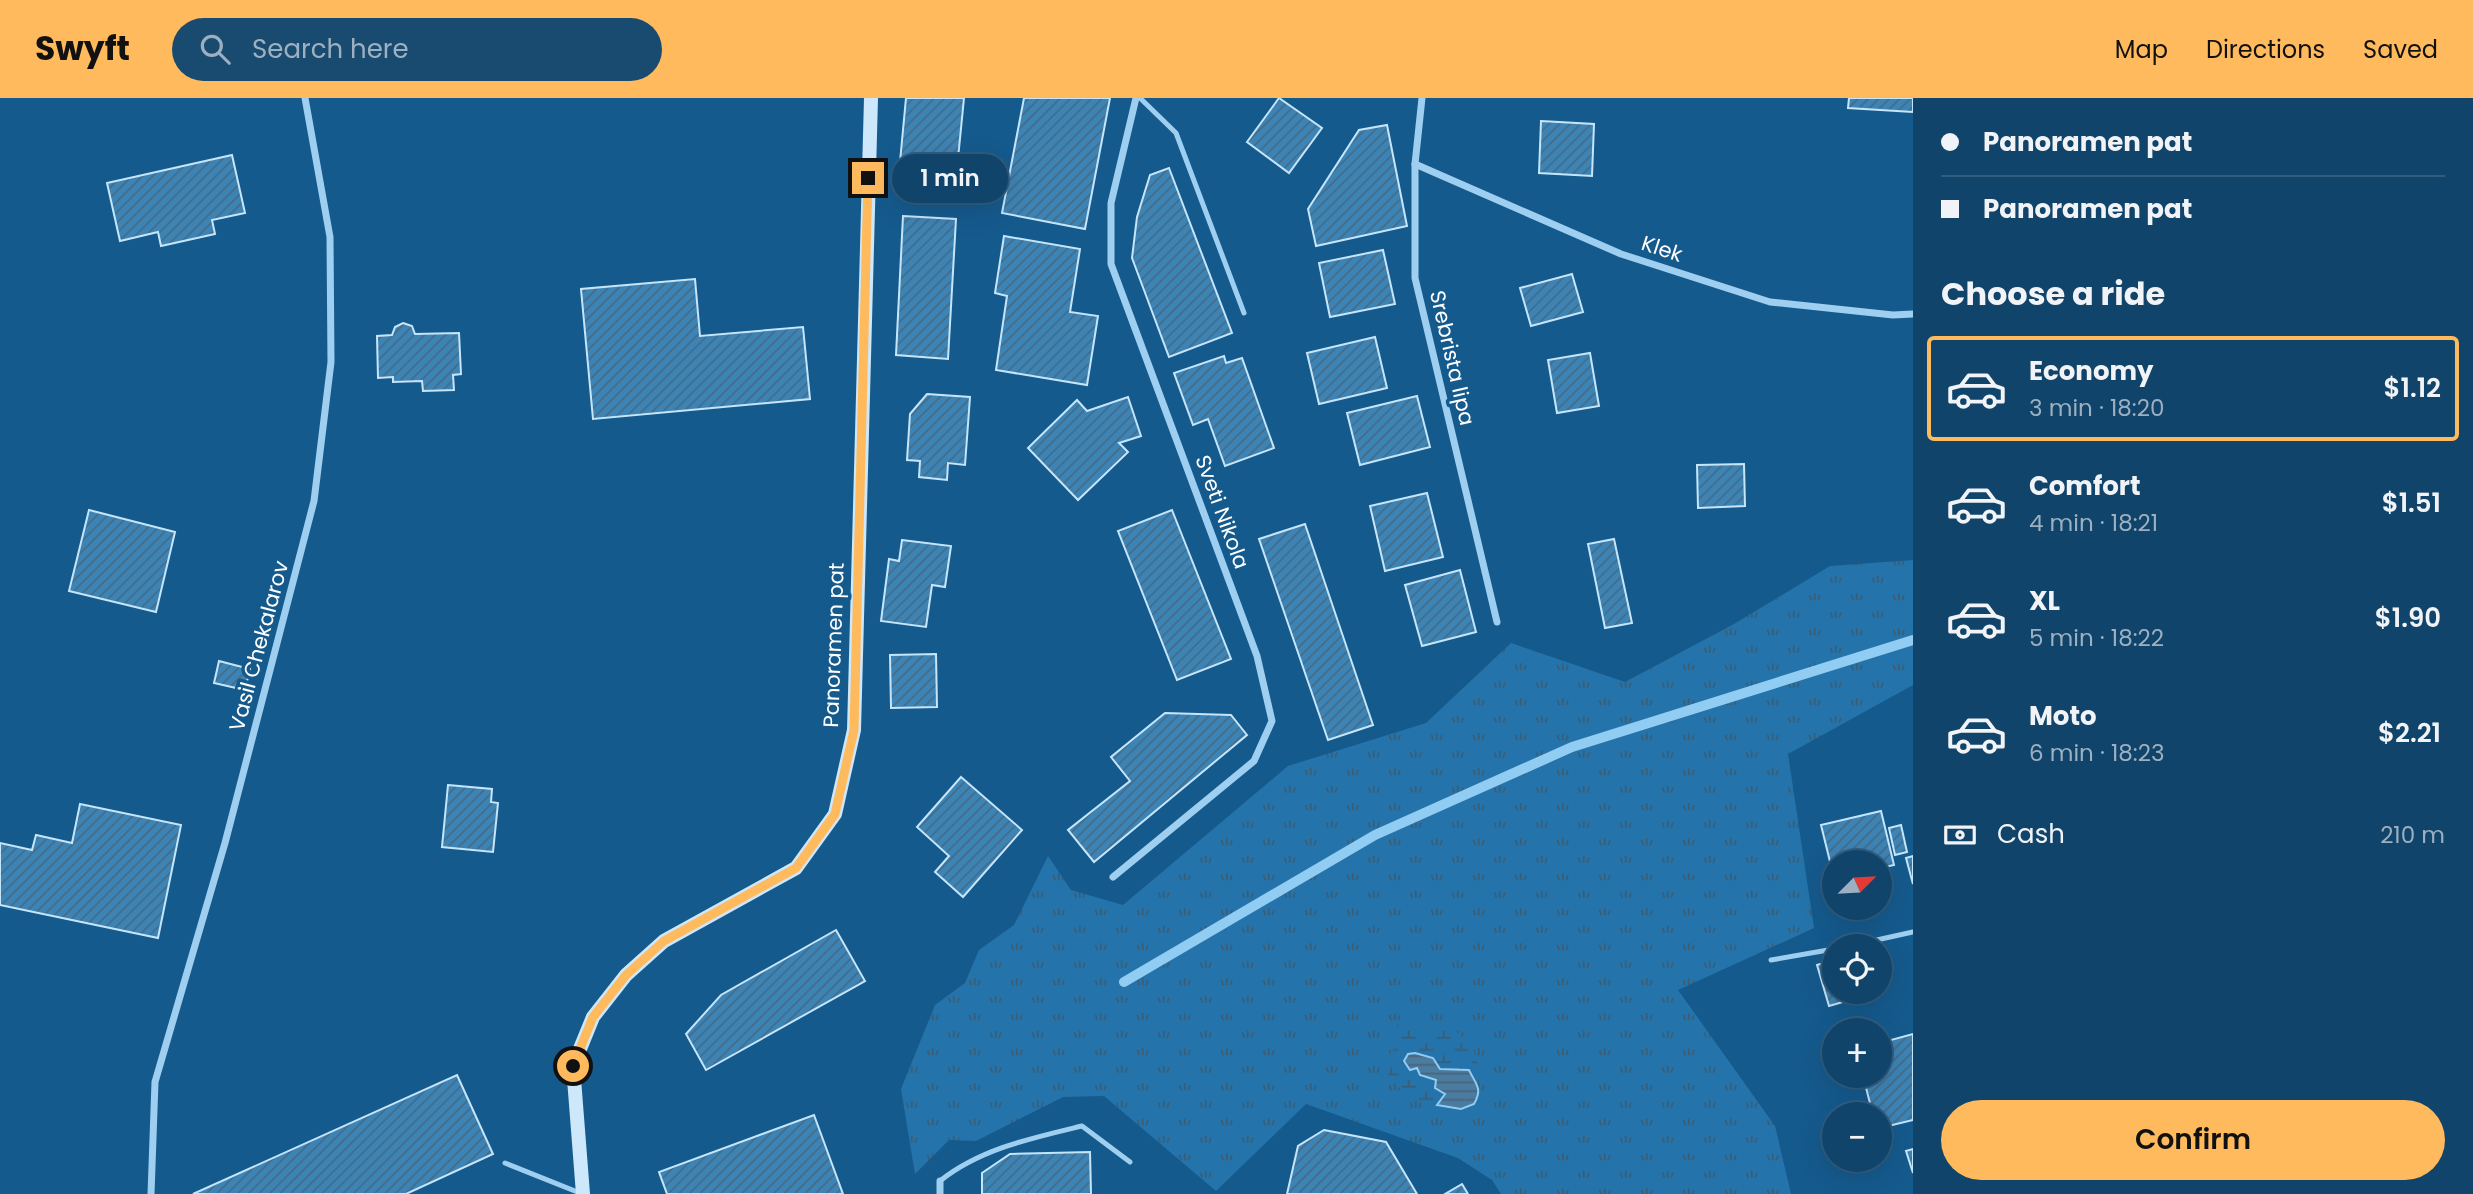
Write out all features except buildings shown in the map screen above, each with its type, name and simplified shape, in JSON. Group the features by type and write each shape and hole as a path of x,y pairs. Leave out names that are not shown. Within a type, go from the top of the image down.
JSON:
{"main road":[{"name":"Panoramen pat","path":"583,1194 573,1066 593,1017 626,975 664,941 796,868 835,814 854,730 871,98"}],"street":[{"name":"Vasil Chekalarov","path":"150,1194 155,1082 225,844 314,501 331,362 330,237 305,98"},
{"name":"Sveti Nikola","path":"1113,877 1254,761 1272,721 1257,656 1111,264 1111,203 1138,98"},
{"name":"Srebrista lipa","path":"1422,98 1415,164 1415,278 1497,622"},
{"name":"Klek","path":"1415,164 1621,254 1770,302 1893,315 1913,314"},
{"path":"940,1181 940,1194"}],"lane":[{"path":"1138,98 1176,133 1244,313"},
{"path":"1892,937 1913,932"},
{"path":"1771,960 1822,951"},
{"path":"940,1181 960,1164 1022,1140 1082,1126 1130,1162"},
{"path":"505,1163 583,1194"}],"green space":[{"path":"1913,560 1913,685 1788,754 1814,928 1678,990 1775,1126 1791,1194 1501,1194 1492,1180 1458,1158 1306,1104 1216,1191 1104,1096 1063,1097 976,1141 949,1140 915,1174 901,1089 935,1005 965,983 979,950 1014,925 1048,856 1071,890 1123,905 1288,766 1426,723 1511,643 1625,682 1734,624 1830,566"},
{"path":"1397,1021 1418,1029 1446,1025 1473,1049 1479,1084 1469,1070 1417,1068 1420,1075 1436,1080 1446,1094 1437,1105 1410,1097 1380,1064 1397,1046"}],"shaded area":[{"path":"1408,1054 1433,1058 1440,1069 1469,1070 1478,1090 1474,1104 1461,1109 1437,1105 1445,1094 1435,1088 1436,1080 1420,1075 1417,1068 1410,1070 1404,1061"}],"waterway":[{"path":"1124,982 1375,835 1572,747 1913,640"}],"route":[{"path":"573,1066 593,1017 626,975 664,941 796,868 835,814 854,730 868,178"}]}
